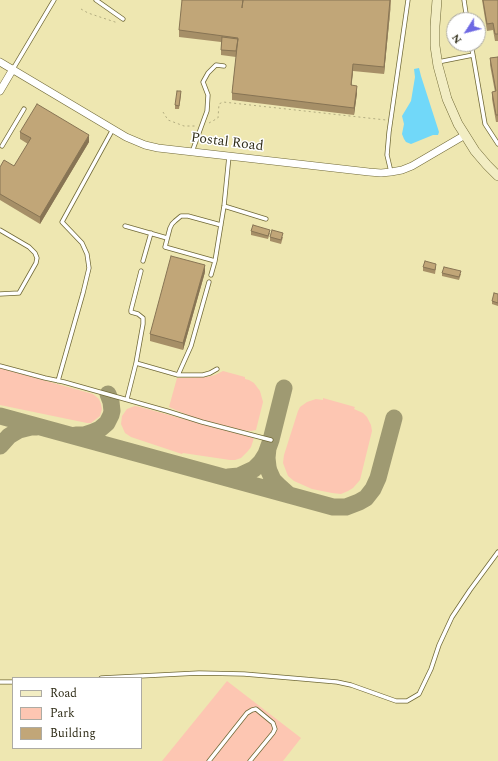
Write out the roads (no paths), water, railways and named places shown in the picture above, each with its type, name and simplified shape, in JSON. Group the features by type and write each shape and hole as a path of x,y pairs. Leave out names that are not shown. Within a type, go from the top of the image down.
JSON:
{"street":[{"path":"437,0 435,46 441,80 447,99 458,124 465,135 487,165 498,176"},
{"name":"Postal Road","path":"0,62 126,137 145,145 158,148 369,172 391,172 412,166 465,135"},
{"path":"0,91 13,70"}],"lane":[{"path":"13,70 54,0"},
{"path":"96,0 123,19"},
{"path":"391,172 387,155 390,121 408,0"},
{"path":"464,0 466,12"},
{"path":"472,52 485,124 498,144"},
{"path":"438,62 473,55"},
{"path":"192,152 207,111 208,95 203,82 208,72 216,65 224,66"},
{"path":"1,146 24,108"},
{"path":"58,381 89,268 87,254 82,242 62,222 113,129"},
{"path":"211,275 215,261 224,206 229,156"},
{"path":"224,206 266,219"},
{"path":"215,261 165,247 172,224 181,216 188,216 221,225"},
{"path":"125,226 167,238"},
{"path":"0,230 29,247 35,253 37,258 36,263 19,293 0,294"},
{"path":"143,261 151,233"},
{"path":"127,399 136,363 143,324 143,318 130,310 141,271"},
{"path":"178,374 191,346 209,282"},
{"path":"136,363 178,374 210,374 217,369"},
{"path":"0,366 127,399 202,422 271,440"},
{"path":"121,677 199,673 244,674 337,682 351,685 396,701 407,701 419,694 452,617 498,552"},
{"path":"0,682 12,682"},
{"path":"209,761 248,712 256,709 274,723 275,729 250,761"}],"water":[{"path":"419,68 439,132 438,135 433,135 411,144 406,142 402,134 404,124 402,116 411,101 415,77 414,69"}]}
